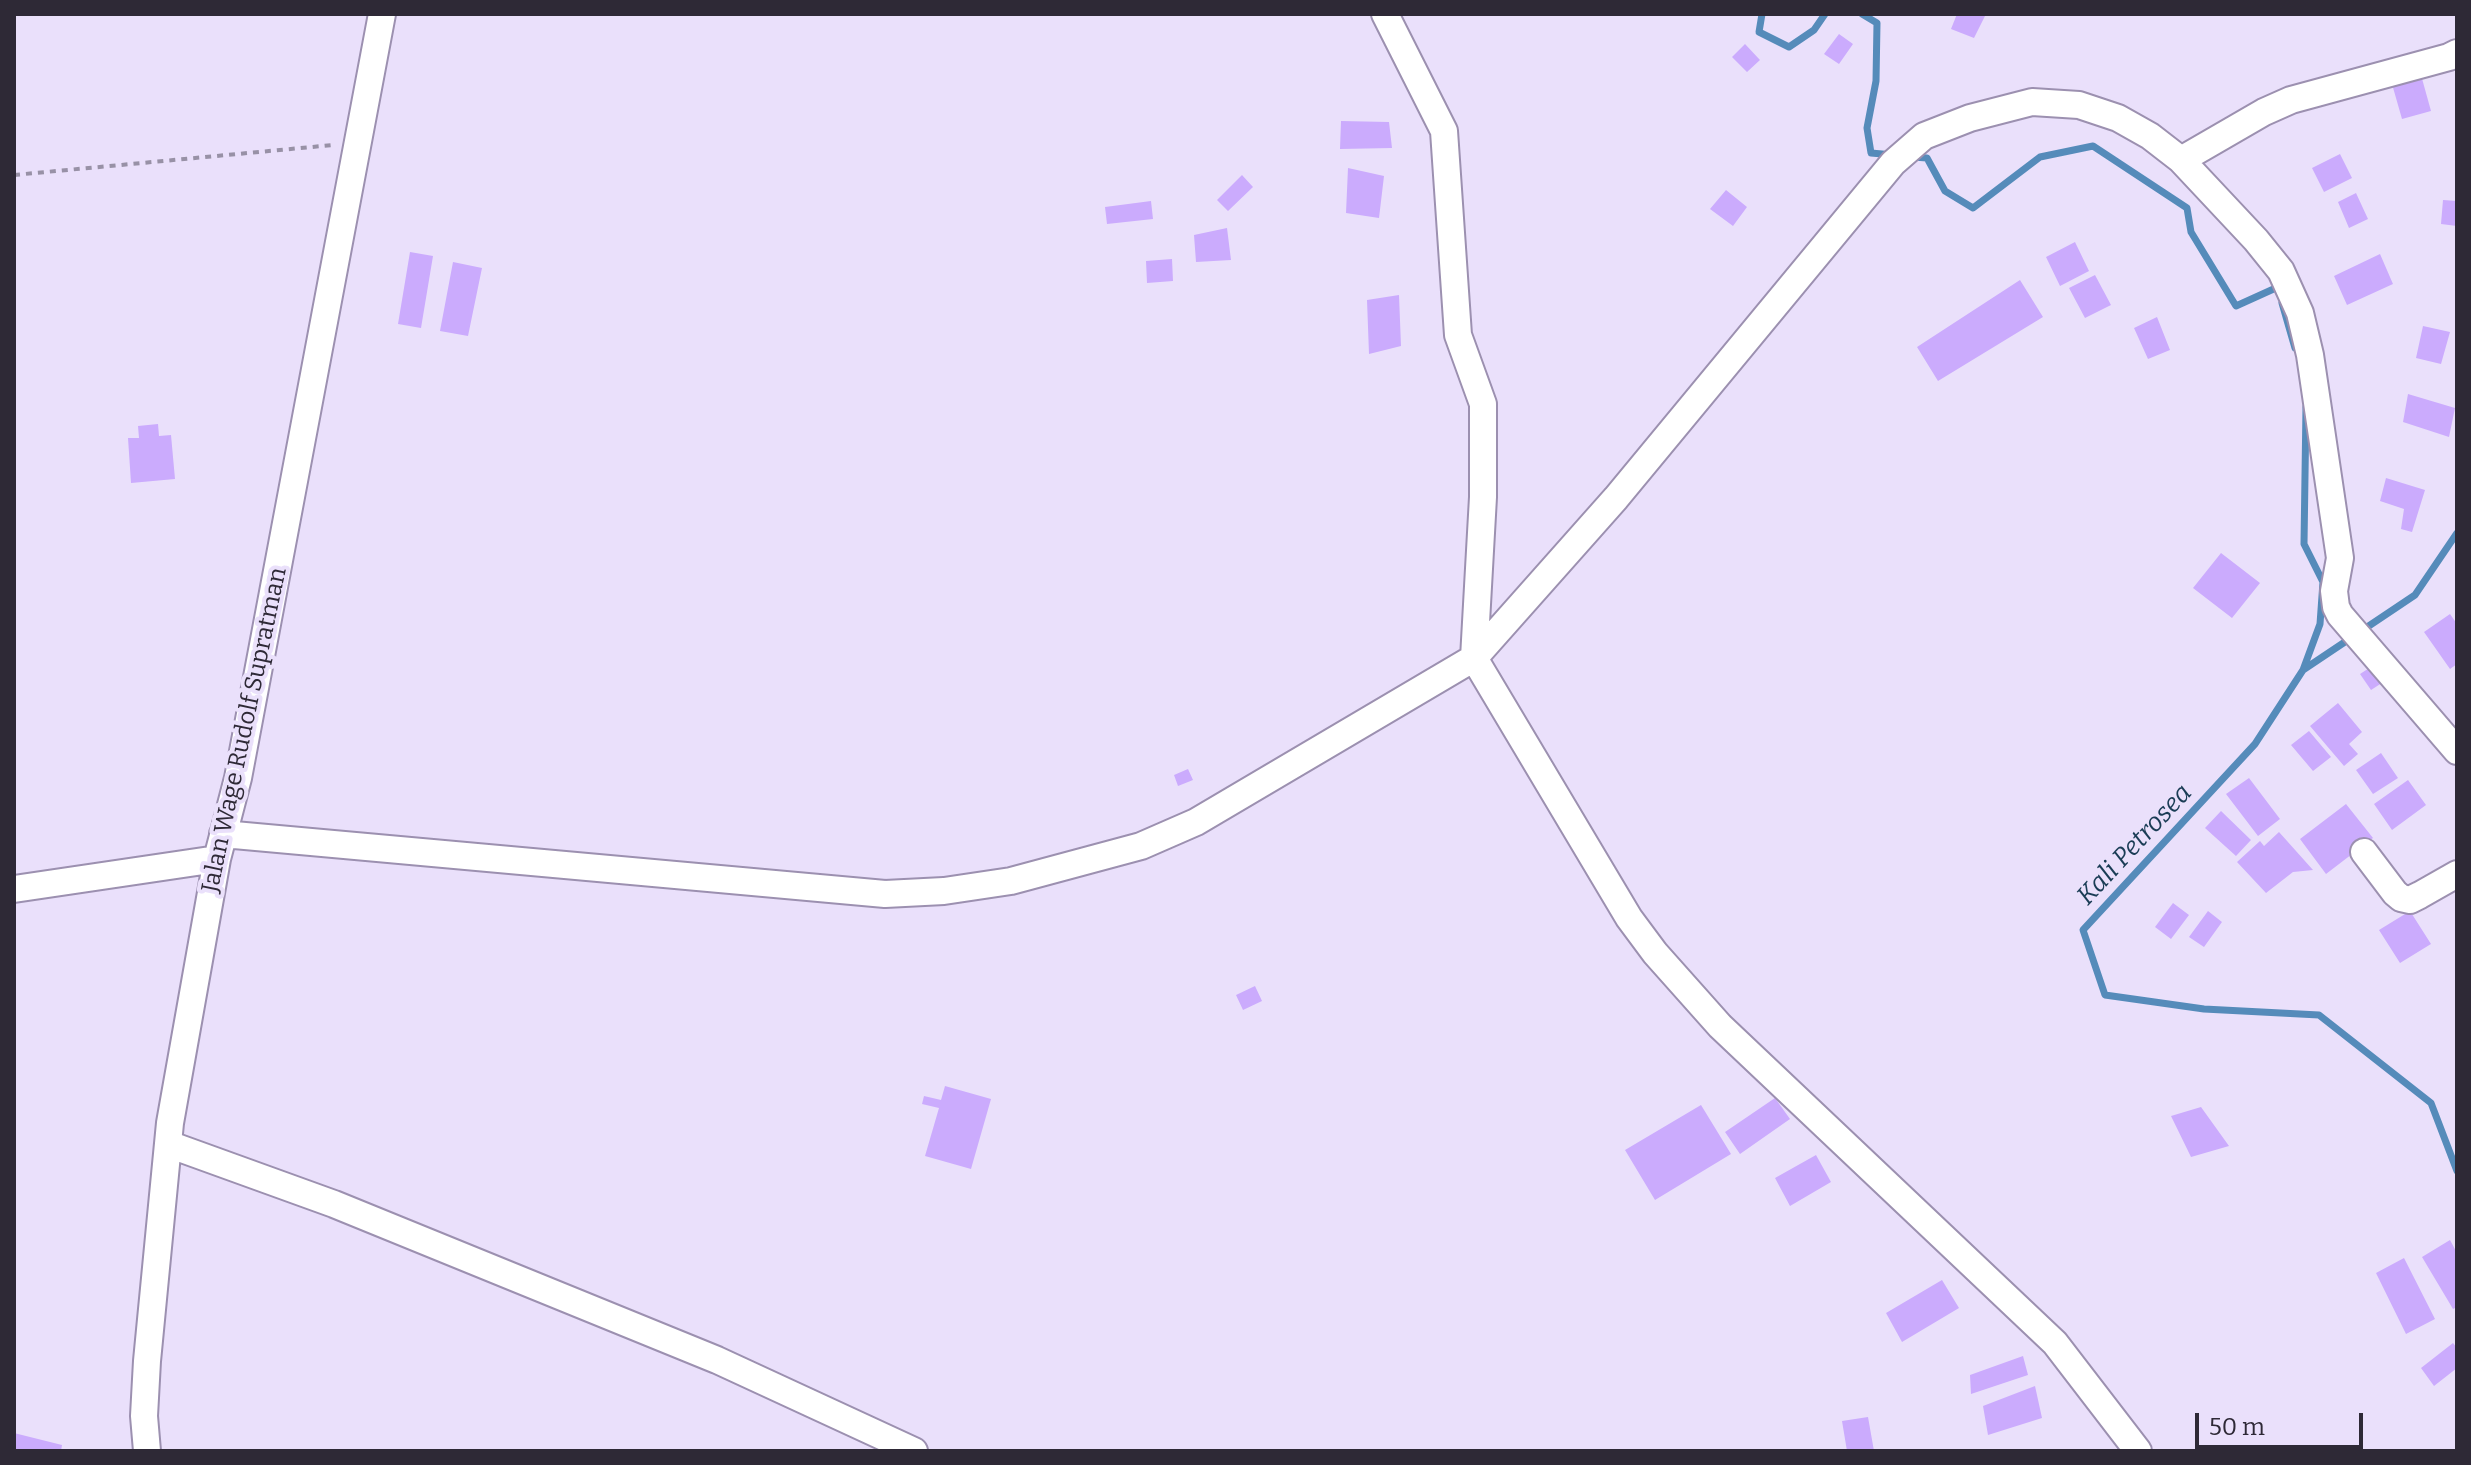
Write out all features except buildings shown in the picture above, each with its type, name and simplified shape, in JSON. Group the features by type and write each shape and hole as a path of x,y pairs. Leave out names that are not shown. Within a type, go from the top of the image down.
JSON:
{"street":[{"name":"Jalan Wage Rudolf Supratman","path":"147,1451 144,1416 147,1361 168,1144 217,859 238,778 382,14"},
{"path":"1385,14 1444,131 1458,335 1483,404 1483,497 1474,658 1629,918 1655,953 1720,1026 2055,1343 2138,1451"},
{"path":"2181,160 2291,100 2457,53"},
{"path":"223,834 885,894 944,891 1011,881 1141,846 1196,822 1474,658 1616,498 1893,163 1924,136 1970,118 2032,102 2079,105 2118,118 2150,136 2181,160 2281,271 2300,313 2310,355 2340,558 2334,591 2340,615 2457,751"},
{"path":"2364,852 2401,898 2410,900 2457,874"},
{"path":"14,889 217,859"},
{"path":"168,1144 334,1204 717,1360 914,1451"}],"path":[{"path":"14,175 359,143"}],"waterway":[{"path":"1762,14 1759,32 1789,47 1814,30 1825,14"},
{"path":"1862,14 1877,23 1876,81 1867,128 1871,153 1893,155"},
{"path":"1913,157 1927,158 1945,191 1973,208 2040,157 2093,146 2187,208 2191,232 2236,306 2278,287 2279,291"},
{"path":"2282,303 2295,348"},
{"path":"2303,670 2320,624 2323,582 2304,544 2306,407"},
{"name":"Kali Petrosea","path":"2457,533 2415,595 2303,670 2255,744 2083,930 2105,995 2204,1009 2319,1015 2431,1103 2457,1171"}]}
